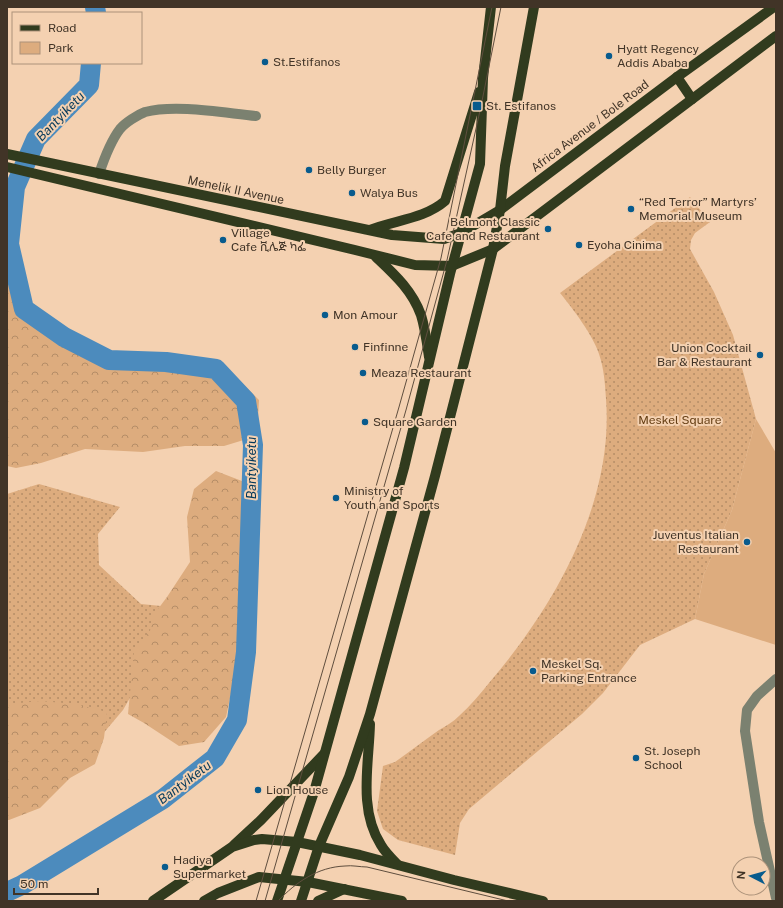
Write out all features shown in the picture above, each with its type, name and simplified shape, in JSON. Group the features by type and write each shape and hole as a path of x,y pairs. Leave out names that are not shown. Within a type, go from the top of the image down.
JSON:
{"main road":[{"path":"277,901 314,792 404,468 452,266 480,164 483,78 491,7"},
{"path":"301,901 319,846 346,784 370,714 435,476 493,249 500,210 505,166 534,7"},
{"name":"Africa Avenue / Bole Road","path":"461,233 500,210 677,77 774,7"},
{"path":"7,167 82,186 300,236 415,265 452,266 493,249 776,36"},
{"path":"677,77 692,99"},
{"path":"370,230 381,225 406,220 425,213 437,208 445,201 483,78"},
{"name":"Menelik II Avenue","path":"7,154 397,236 444,239 461,233"},
{"path":"374,255 403,283 413,297 421,315 430,361"},
{"path":"370,714 366,783 367,806 370,822 381,846 397,864"},
{"path":"153,901 232,847 261,820 324,754"},
{"path":"232,847 262,839 297,842 397,864 454,880 543,901"},
{"path":"204,901 218,893 259,877 308,882 402,901"},
{"path":"318,901 344,889"}],"street":[{"path":"95,173 120,128 144,113 160,110 194,110 256,116"},
{"path":"776,679 757,696 747,710 745,731 759,822 776,898"}],"green space":[{"name":"Meskel Square","path":"690,197 710,222 695,233 691,240 690,249 714,292 733,335 756,419 732,510 704,574 695,619 640,645 603,693 582,714 469,809 460,823 455,855 398,840 383,829 377,811 383,766 395,762 454,720 471,704 489,683 536,621 557,586 575,551 590,514 600,476 606,438 606,399 604,376 599,354 592,339 560,293"},
{"path":"7,272 18,296 46,330 91,349 135,354 174,361 241,382 259,400 257,436 224,446 185,446 143,452 85,449 41,463 16,468 7,466"},
{"name":"Juventus Italian Restaurant","path":"756,419 776,453 776,645 695,619 704,574 732,510"},
{"path":"216,471 247,483 246,519 251,571 236,670 226,717 204,742 179,746 128,714 134,652 150,631 152,617 190,562 187,517 194,489"},
{"path":"39,484 120,507 98,534 99,565 141,604 161,606 154,656 123,710 63,781 7,810 7,494"},
{"path":"40,701 75,704 107,712 104,738 95,764 70,778 40,808 7,820 7,707 11,704"}],"waterway":[{"name":"Bantyiketu","path":"95,7 96,12"},
{"name":"Bantyiketu","path":"7,892 22,885 163,799 215,758 237,720 246,652 253,445 246,401 216,369 166,362 109,360 64,337 24,309 9,244 15,187 36,139 89,85 91,64"}],"tram line":[{"path":"256,901 441,258 492,7"},
{"path":"265,901 406,410 447,260 501,7"},
{"path":"278,901 292,888 308,877 326,869 350,866 367,867 508,901"}],"place":[{"name":"Hyatt Regency Addis Ababa","path":"609,56"},
{"name":"St.Estifanos","path":"265,62"},
{"name":"St. Estifanos","path":"477,106"},
{"name":"Belly Burger","path":"309,170"},
{"name":"Walya Bus","path":"352,193"},
{"name":"“Red Terror” Martyrs’ Memorial Museum","path":"631,209"},
{"name":"Belmont Classic Cafe and Restaurant","path":"548,229"},
{"name":"Village Cafe ቪሌጅ ካፌ","path":"223,240"},
{"name":"Eyoha Cinima","path":"579,245"},
{"name":"Mon Amour","path":"325,315"},
{"name":"Finfinne","path":"355,347"},
{"name":"Union Cocktail Bar & Restaurant","path":"760,355"},
{"name":"Meaza Restaurant","path":"363,373"},
{"name":"Square Garden","path":"365,422"},
{"name":"Ministry of Youth and Sports","path":"336,498"},
{"name":"Juventus Italian Restaurant","path":"747,542"},
{"name":"Meskel Sq. Parking Entrance","path":"533,671"},
{"name":"St. Joseph School","path":"636,758"},
{"name":"Lion House","path":"258,790"},
{"name":"Hadiya Supermarket","path":"165,867"}]}
